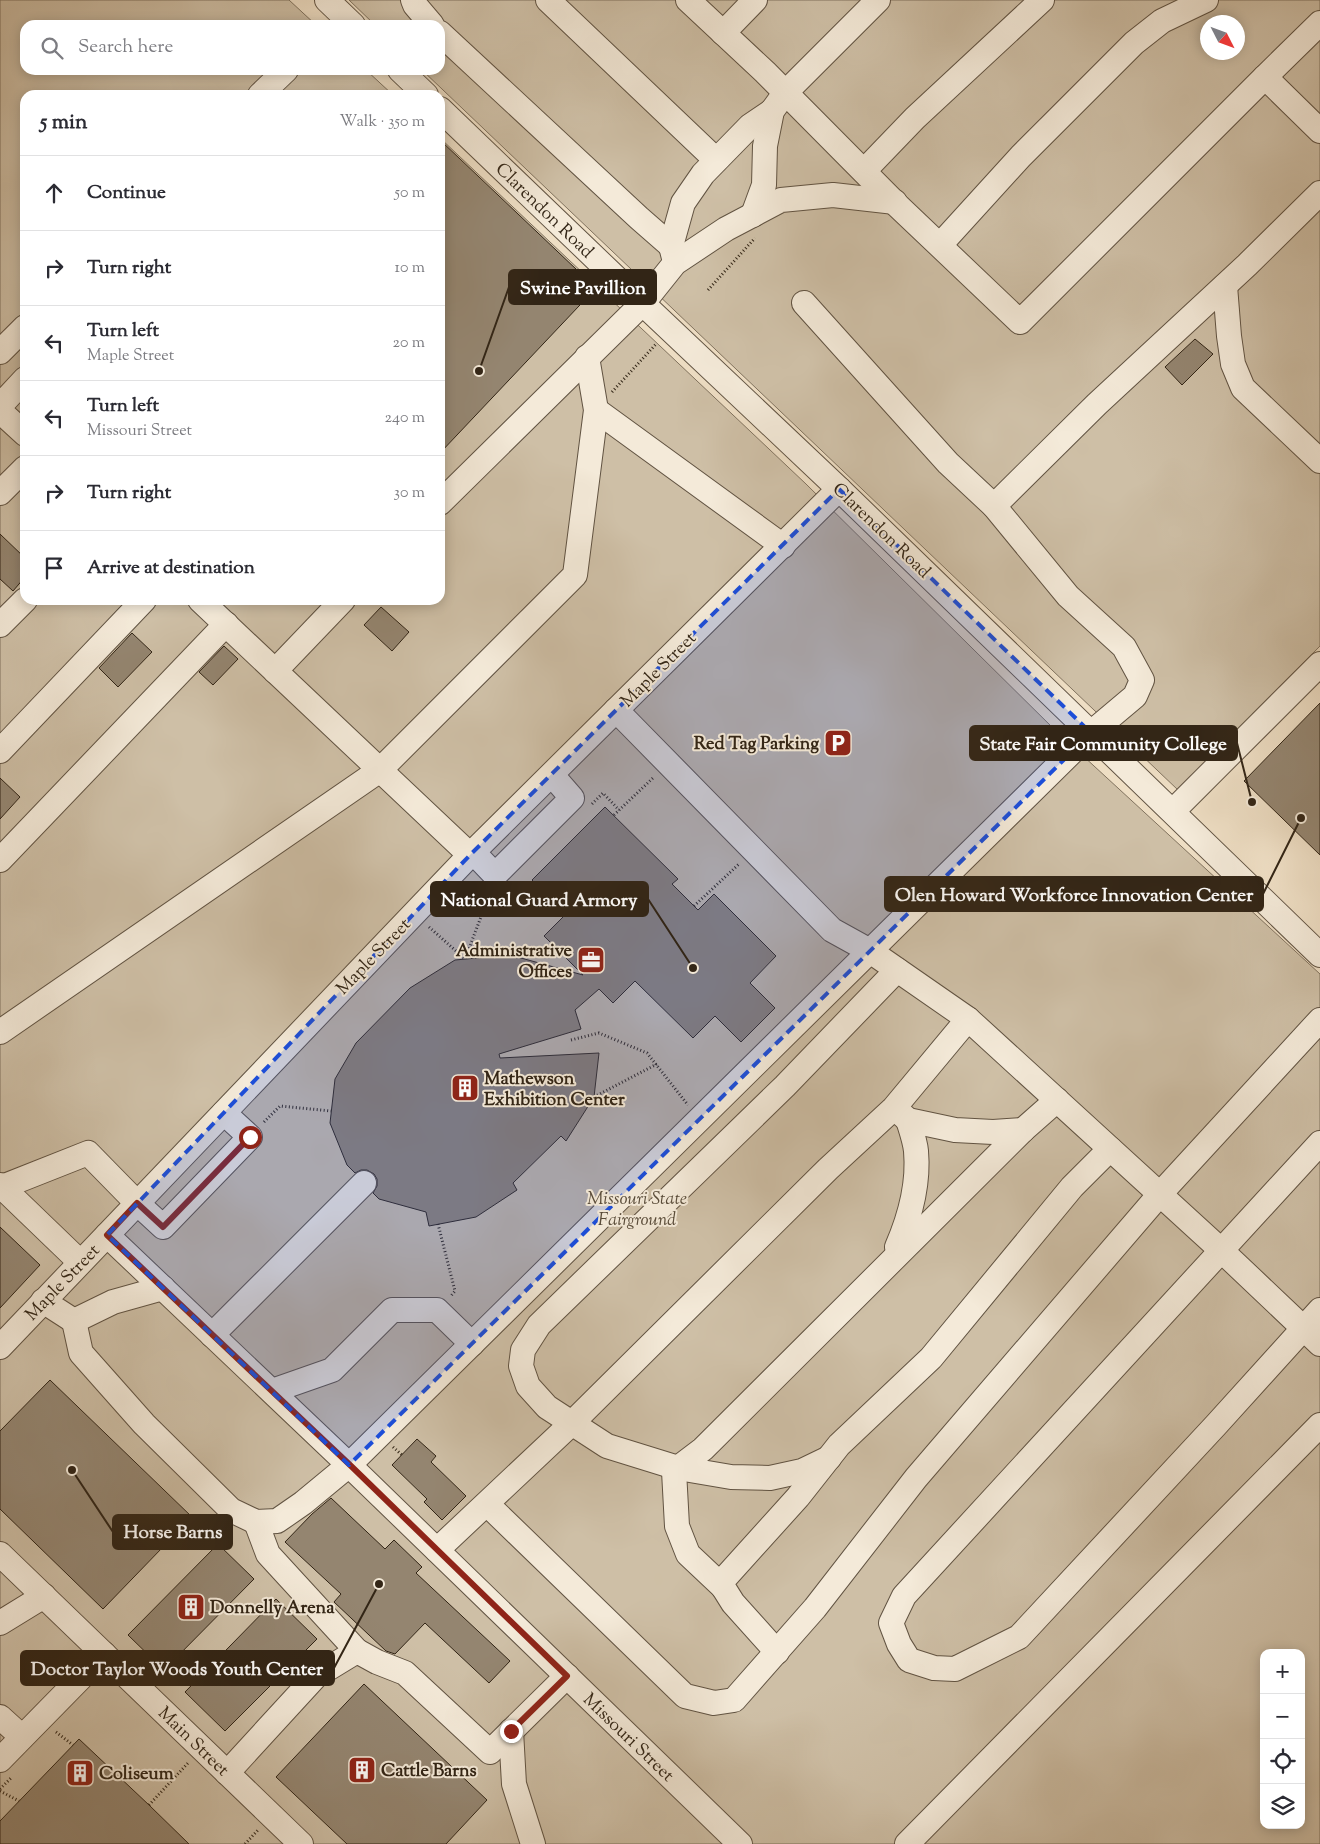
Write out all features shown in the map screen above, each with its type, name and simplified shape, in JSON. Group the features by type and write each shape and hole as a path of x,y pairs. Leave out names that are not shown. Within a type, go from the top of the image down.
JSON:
{"street":[{"path":"413,0 428,20"},
{"path":"548,0 716,160"},
{"path":"688,0 723,33 778,102 864,171 1020,322 1320,23"},
{"path":"723,33 755,0"},
{"path":"445,498 643,303 673,254 683,203 703,174 750,126 778,102 878,0"},
{"path":"864,171 915,118 1042,0"},
{"path":"940,245 1021,156 1134,43 1162,21 1206,0"},
{"path":"445,38 590,173 673,254"},
{"path":"265,90 281,75"},
{"path":"405,75 421,90"},
{"path":"1265,77 1320,130"},
{"path":"754,226 764,185 765,146 778,102"},
{"name":"Clarendon Road","path":"445,114 839,489 1320,955"},
{"path":"994,506 1097,404 1225,286 1320,193"},
{"path":"673,254 726,229 754,226 781,200 833,195 894,202"},
{"path":"1225,286 1233,364 1243,388 1320,461"},
{"path":"43,1301 74,1321 81,1353 144,1424 231,1510 256,1522 277,1521 303,1503 349,1464 1091,733 1135,696 1142,680 1124,647 1068,596 994,506 948,463 804,303"},
{"path":"0,352 15,333"},
{"path":"0,1032 380,770 575,575 596,410 587,357"},
{"path":"0,406 20,384"},
{"path":"596,410 782,546"},
{"path":"0,411 20,429"},
{"path":"0,435 8,435 20,441"},
{"path":"0,493 20,473"},
{"name":"Maple Street","path":"0,1347 472,853 839,489"},
{"path":"0,625 20,605"},
{"path":"0,751 139,605"},
{"path":"205,605 380,770 495,875 572,798 552,775"},
{"path":"275,671 339,605"},
{"path":"0,860 226,624"},
{"path":"1173,811 1318,670"},
{"path":"616,710 832,930 870,951 968,1019 1222,1251 1312,1336"},
{"path":"829,1458 802,1471 770,1478 731,1477 678,1468 607,1446 547,1407 528,1386 521,1366 523,1350 539,1325 785,1086 897,970"},
{"path":"437,1550 572,1423 828,1169 901,1114 968,1019"},
{"path":"486,1504 685,1696 714,1703 734,1700 815,1608 916,1478 1160,1194 1320,1020"},
{"path":"777,1652 733,1603 723,1587 688,1554 677,1526 674,1471 703,1449 1022,1130 1057,1100"},
{"path":"80,1262 1,1186 88,1153 163,1227 250,1137 224,1113"},
{"path":"901,1114 955,1130 993,1132 1022,1130"},
{"path":"891,1260 908,1220 916,1175 916,1150 901,1114"},
{"path":"1320,1143 904,1596 892,1623 899,1644 909,1660 934,1668 955,1669 1019,1637 1216,1425 1312,1336 1320,1310"},
{"path":"723,1587 724,1578 798,1497 839,1445 930,1358 1072,1187 1110,1149"},
{"path":"212,1335 364,1183"},
{"name":"Missouri Street","path":"107,1235 349,1464 740,1844"},
{"path":"74,1321 113,1302 163,1288"},
{"path":"272,1391 332,1370 392,1310 437,1310 472,1344"},
{"path":"906,1844 1320,1425"},
{"path":"256,1522 268,1554 357,1651 377,1662 405,1673 490,1752 567,1676"},
{"name":"Main Street","path":"0,1554 104,1654 194,1756 227,1773 301,1844"},
{"path":"0,1623 44,1596"},
{"path":"227,1773 316,1676 357,1651"},
{"path":"6,1768 22,1737 104,1654"},
{"path":"0,1717 22,1737"},
{"path":"511,1731 514,1784 533,1844"}],"path":[{"path":"708,290 754,226"},
{"path":"596,410 658,342"},
{"path":"614,815 668,762"},
{"path":"694,906 754,850"},
{"path":"414,914 465,959"},
{"path":"571,1040 599,1033 647,1053 699,1120"},
{"path":"594,1097 657,1064"},
{"path":"250,1137 280,1106 331,1110"},
{"path":"437,1310 455,1291 438,1224"},
{"path":"50,1738 63,1725"},
{"path":"56,1732 73,1745"},
{"path":"180,1758 194,1756"},
{"path":"149,1805 194,1756"},
{"path":"6,1768 0,1790 19,1800"}],"highlighted area":[{"path":"839,489 1091,733 349,1465 107,1235 470,855"}],"green space":[{"name":"Missouri State Fairground","path":"0,0 289,0 311,20 20,20 20,75 371,75 388,90 20,90 20,605 445,605 445,143 806,484 1056,731 1320,974 1320,1844 0,1844"},
{"path":"349,0 1320,0 1320,646 1178,790 427,75 445,75 445,20 370,20"}],"building":[{"path":"445,145 596,288 445,448"},
{"path":"1195,339 1213,354 1182,385 1165,367"},
{"path":"0,534 20,553 20,583 13,591 0,579"},
{"path":"381,607 409,632 392,651 364,625"},
{"path":"132,633 152,652 118,687 99,668"},
{"path":"224,646 238,659 213,685 199,672"},
{"path":"1320,703 1320,855 1244,781"},
{"path":"0,778 20,797 0,819"},
{"name":"Mathewson Exhibition Center","path":"605,807 678,879 672,884 698,910 714,894 776,956 750,983 775,1008 741,1042 715,1016 693,1038 635,981 613,1003 599,989 575,1010 581,1029 499,1054 500,1058 599,1053 594,1097 566,1141 561,1136 513,1183 517,1190 476,1217 429,1226 426,1212 379,1199 373,1193 377,1186 377,1179 374,1174 367,1170 355,1173 347,1165 330,1123 335,1079 356,1043 410,988 455,960 510,955 583,975 544,936 566,914 532,880"},
{"path":"0,1227 40,1265 0,1308"},
{"path":"50,1380 192,1517 103,1609 0,1509 0,1431"},
{"path":"417,1439 436,1456 431,1462 466,1496 442,1520 424,1502 427,1499 392,1465"},
{"path":"331,1498 385,1549 394,1540 422,1567 416,1573 510,1661 489,1683 425,1623 395,1654 386,1651 334,1602 341,1594 285,1542 312,1514"},
{"name":"Donnelly Arena","path":"218,1544 254,1579 164,1670 128,1635"},
{"path":"276,1599 317,1639 225,1731 185,1692"},
{"name":"Cattle Barns","path":"364,1684 487,1800 446,1844 347,1844 276,1777"},
{"name":"Coliseum","path":"79,1739 189,1844 0,1844 0,1821"}],"place":[{"name":"Swine Pavillion","path":"479,371"},
{"name":"Red Tag Parking","path":"838,743"},
{"name":"State Fair Community College","path":"1252,802"},
{"name":"Olen Howard Workforce Innovation Center","path":"1301,818"},
{"name":"Administrative Offices","path":"591,960"},
{"name":"National Guard Armory","path":"693,968"},
{"name":"Mathewson Exhibition Center","path":"465,1088"},
{"name":"Horse Barns","path":"72,1470"},
{"name":"Doctor Taylor Woods Youth Center","path":"379,1584"},
{"name":"Donnelly Arena","path":"191,1607"},
{"name":"Cattle Barns","path":"362,1770"},
{"name":"Coliseum","path":"80,1773"}],"route":[{"path":"250,1137 163,1227 137,1203 107,1235 349,1464 567,1676 511,1731"}]}
